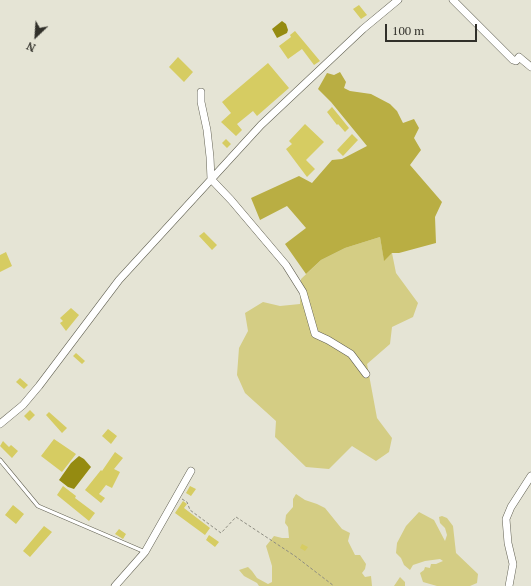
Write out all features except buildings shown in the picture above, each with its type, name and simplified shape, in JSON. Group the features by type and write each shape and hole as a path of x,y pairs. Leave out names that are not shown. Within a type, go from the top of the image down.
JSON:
{"street":[{"path":"0,424 22,405 39,386 119,280 261,125 363,29 398,0"},
{"path":"454,0 513,60 516,61 519,57 531,67"},
{"path":"201,92 211,180 231,200 286,265 302,292 315,334 351,354 366,374"},
{"path":"115,586 145,552 191,471"},
{"path":"509,586 513,564 508,543 506,519 511,507 531,476"}],"lane":[{"path":"0,460 38,506 145,552"}],"path":[{"path":"177,496 187,502 190,510 221,533 236,517 295,556 334,586"}],"shaded area":[{"path":"282,21 286,24 288,30 287,33 277,38 272,29"},
{"path":"340,72 346,82 344,88 350,91 371,94 390,104 397,111 403,123 414,119 419,128 414,138 421,150 410,165 442,202 435,217 436,243 399,253 392,253 384,261 380,237 345,248 321,260 306,274 285,244 306,228 287,206 260,220 251,198 299,176 312,183 332,160 342,159 367,146 331,102 318,89 327,73 334,75"},
{"path":"380,237 384,260 392,253 396,273 418,303 413,317 392,327 390,344 367,364 377,418 392,438 389,452 376,461 352,446 329,469 306,467 275,437 276,421 245,393 237,375 239,348 248,331 245,313 263,302 280,306 300,304 301,279 321,260 345,248"},
{"path":"79,456 91,467 74,489 68,487 59,480 71,463"},
{"path":"296,494 305,500 325,508 342,529 350,533 348,541 355,555 360,555 366,564 362,573 365,577 371,576 372,586 259,586 257,583 244,576 239,570 248,567 257,578 268,584 272,582 272,566 266,546 274,536 289,538 288,527 285,523 286,515 293,507 293,499"},
{"path":"419,512 434,520 445,541 447,535 445,528 440,523 439,517 442,516 447,518 453,526 456,553 478,574 477,583 470,586 437,586 423,582 420,573 425,567 430,568 431,564 436,564 443,561 440,559 425,561 413,565 410,570 404,565 401,558 396,553 397,543 406,526"},
{"path":"400,577 405,582 405,586 394,586"}]}
